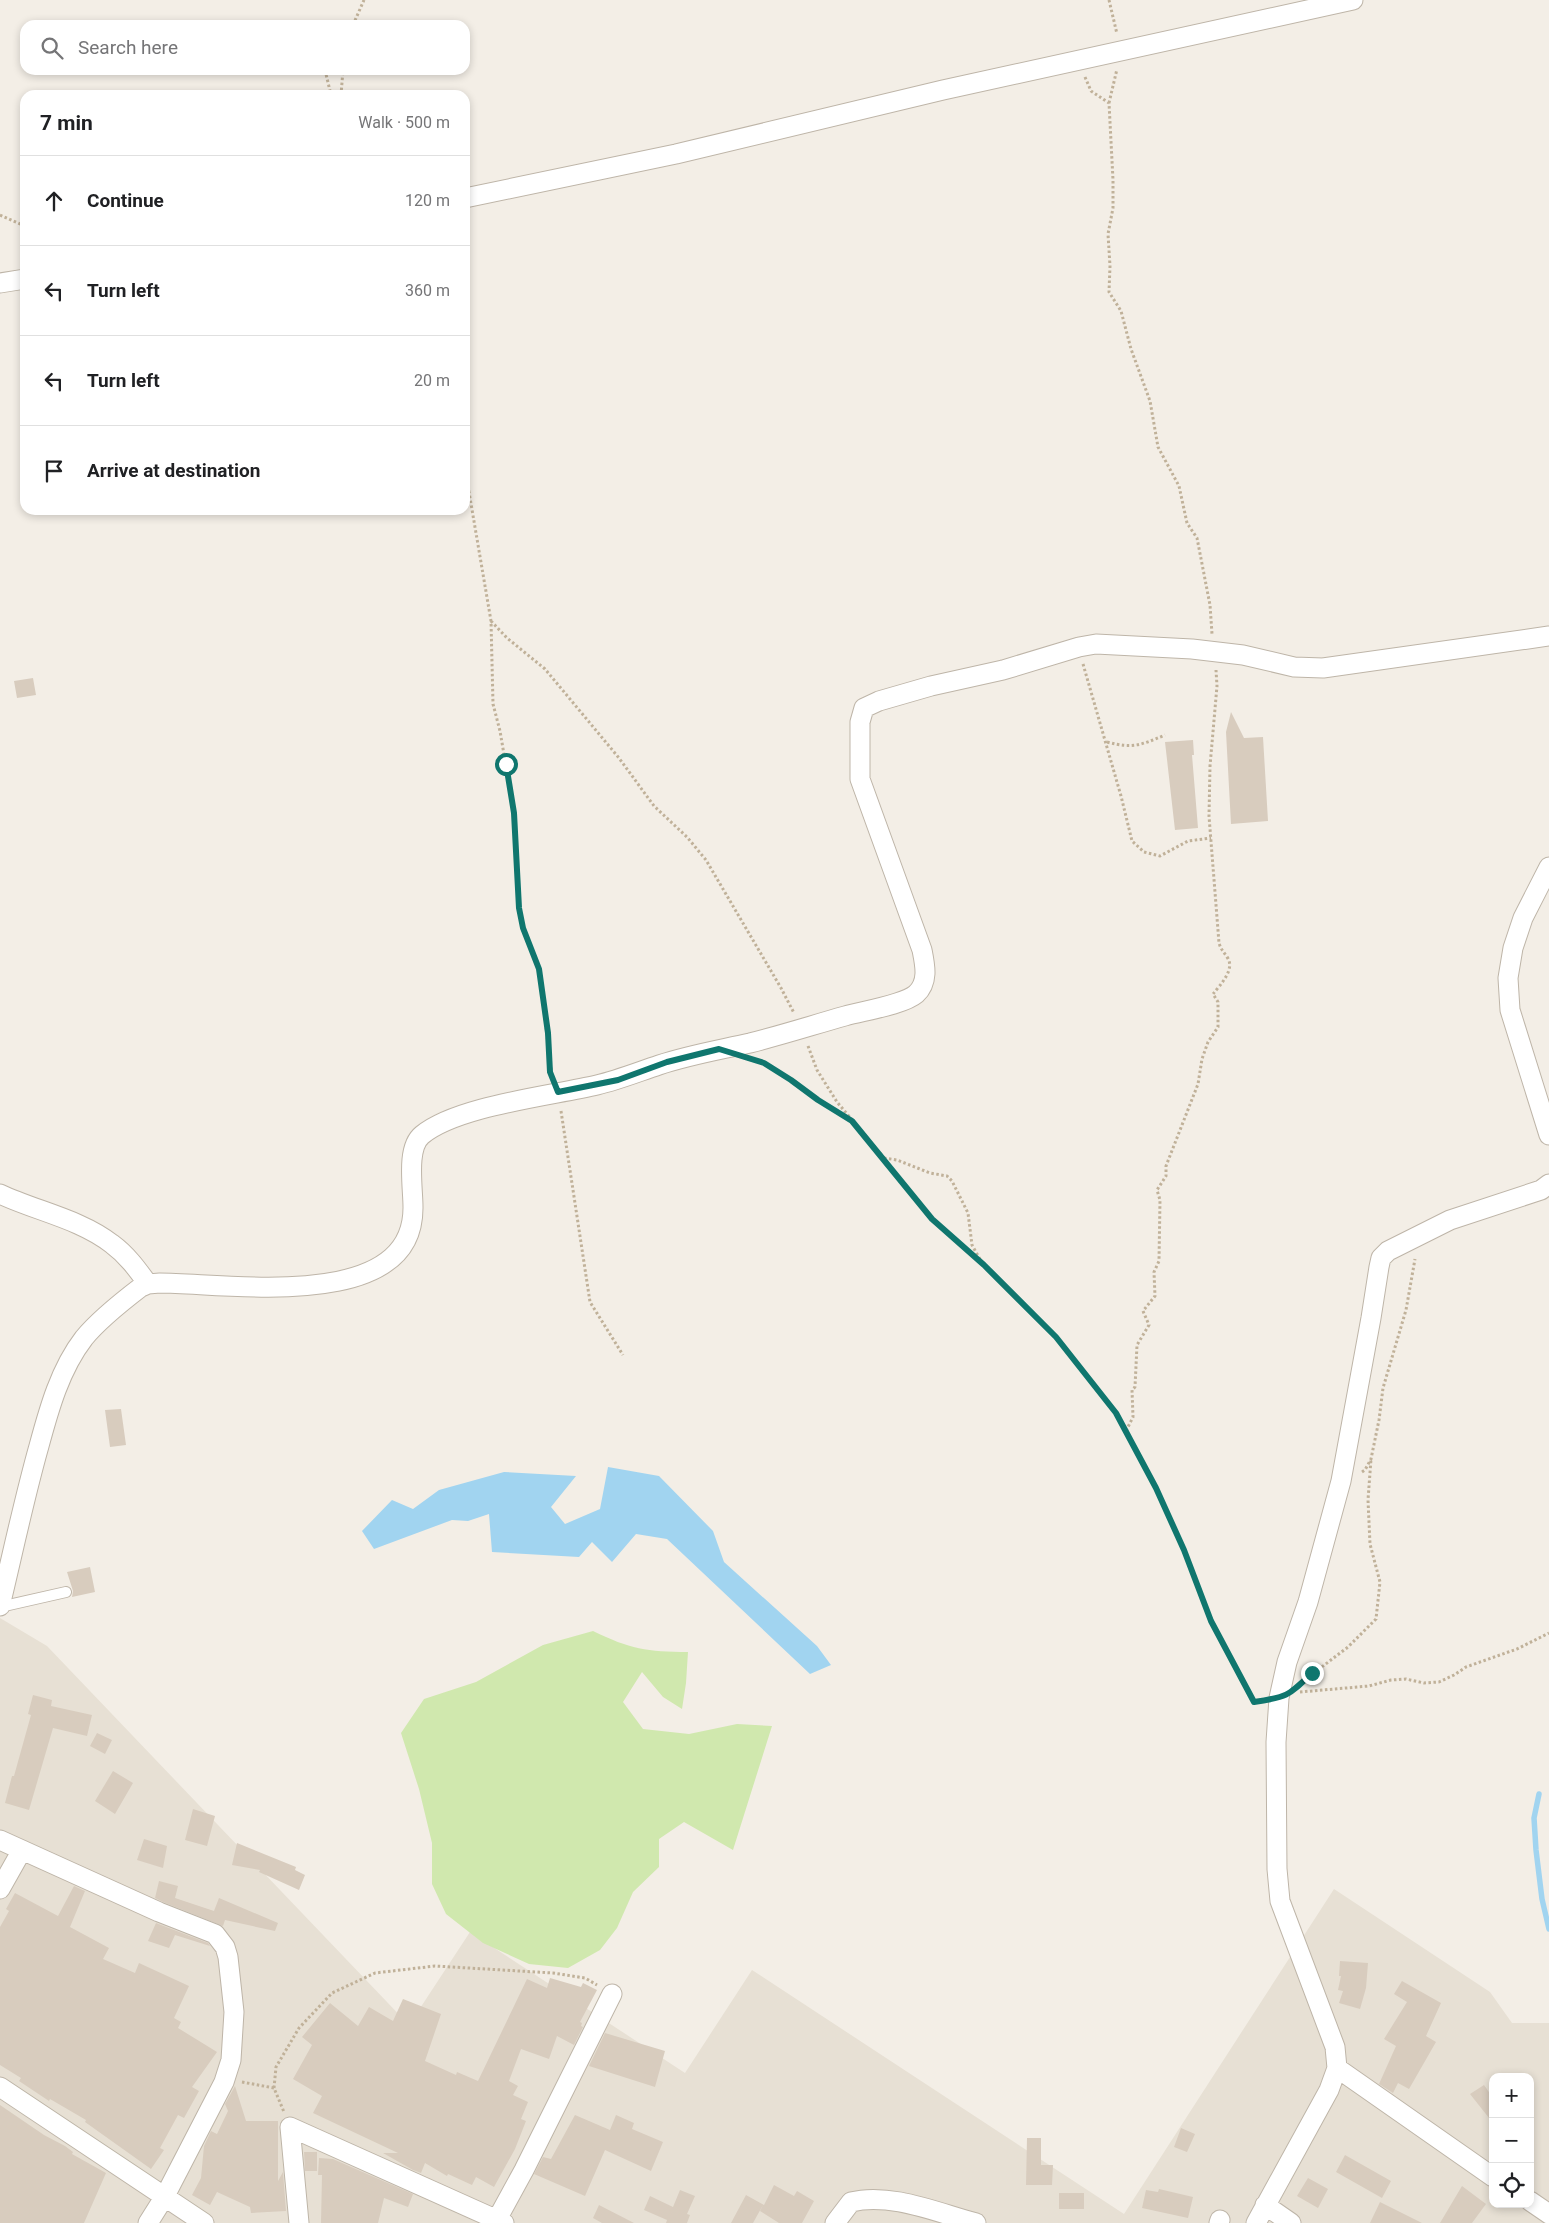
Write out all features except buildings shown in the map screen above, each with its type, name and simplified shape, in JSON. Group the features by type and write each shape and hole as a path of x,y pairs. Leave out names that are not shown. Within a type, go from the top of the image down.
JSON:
{"street":[{"path":"470,197 676,154 943,90 1353,0"},
{"path":"0,282 20,279"},
{"path":"0,1606 37,1451 49,1410 62,1376 84,1338 134,1293 148,1284 315,1286 338,1282 376,1268 398,1252 413,1222 412,1163 414,1143 418,1138 445,1121 486,1109 618,1080 695,1054 751,1042 910,998 919,991 925,978 922,950 860,779 859,729 862,709 879,701 931,686 1003,670 1079,647 1109,644 1216,651 1243,655 1294,667 1323,668 1549,636"},
{"path":"1549,867 1523,918 1513,948 1508,978 1510,1010 1549,1136"},
{"path":"1256,2223 1329,2090 1337,2068 1336,2047 1280,1901 1276,1869 1275,1780 1286,1695 1287,1662 1308,1602 1341,1481 1381,1258 1388,1251 1450,1220 1517,1199 1541,1190 1549,1184"},
{"path":"0,1194 67,1220 111,1243 130,1260 148,1284"},
{"path":"0,1840 159,1912 215,1934 221,1940 228,1957 234,2012 231,2060 224,2082 165,2196 148,2223"},
{"path":"0,1889 22,1850"},
{"path":"299,2223 290,2127 499,2222 612,1994"},
{"path":"1337,2068 1489,2174"},
{"path":"0,2087 204,2223"},
{"path":"835,2223 850,2202 863,2199 879,2199 976,2223"},
{"path":"1265,2205 1291,2223"},
{"path":"1534,2205 1549,2214"}],"lane":[{"path":"0,1606 66,1592"}],"path":[{"path":"355,20 364,0"},
{"path":"1109,0 1120,50 1109,103 1113,180 1113,208 1108,234 1109,292 1121,311 1131,349 1150,401 1158,447 1176,480 1187,523 1197,538 1216,651 1217,686 1210,766 1209,816 1219,943 1222,952 1228,958 1230,968 1225,980 1213,994 1218,1002 1218,1028 1208,1042 1202,1058 1198,1084 1166,1166 1166,1176 1157,1190 1160,1200 1159,1260 1154,1272 1155,1296 1143,1311 1149,1326 1137,1345 1134,1387 1132,1390 1133,1417 1126,1430"},
{"path":"1078,60 1091,92 1109,103"},
{"path":"326,75 330,90"},
{"path":"341,90 343,75"},
{"path":"0,215 20,224"},
{"path":"470,498 491,621 492,704 500,731 514,813 519,908 523,928 539,969 548,1033 550,1072 558,1092 590,1302 623,1355"},
{"path":"491,621 507,638 545,669 624,764 654,806 687,837 706,860 781,988 802,1028 817,1070 837,1102 932,1219 984,1265 1056,1337 1116,1413 1156,1488 1184,1550 1211,1621 1254,1702 1286,1695 1369,1686 1391,1680 1406,1679 1424,1683 1439,1682 1466,1667 1517,1650 1549,1633"},
{"path":"1079,647 1132,841 1144,852 1160,856 1188,840 1211,838"},
{"path":"1106,741 1125,747 1144,744 1165,734"},
{"path":"755,1060 777,1072 852,1121"},
{"path":"884,1158 897,1160 930,1173 947,1176 952,1181 968,1213 972,1245 984,1265"},
{"path":"1286,1695 1348,1647 1376,1619 1380,1582 1370,1544 1368,1500 1371,1459 1383,1388 1406,1310 1418,1236"},
{"path":"1341,1481 1365,1470 1371,1459"},
{"path":"290,2127 274,2088 276,2067 299,2028 332,1993 375,1972 435,1966 553,1973 585,1978 612,1994"},
{"path":"224,2082 274,2088"}],"shaded area":[{"path":"0,1618 47,1646 409,2025 470,1932 685,2073 752,1970 1124,2214 1334,1889 1490,1992 1512,2023 1549,2023 1549,2223 0,2223"}],"green space":[{"path":"593,1631 629,1646 650,1650 688,1652 682,1709 663,1697 642,1672 623,1702 643,1729 689,1734 737,1724 772,1726 733,1850 684,1822 659,1839 659,1867 633,1892 617,1928 600,1950 568,1968 529,1964 483,1943 446,1914 432,1884 432,1843 419,1789 401,1733 424,1699 476,1682 543,1645"}],"water":[{"path":"608,1467 659,1476 713,1531 724,1562 817,1646 831,1665 810,1674 667,1539 636,1534 612,1562 592,1542 579,1557 492,1552 489,1514 468,1521 452,1520 374,1549 362,1531 392,1500 413,1509 439,1490 504,1472 576,1476 551,1507 565,1524 600,1509"}],"waterway":[{"path":"1539,1794 1534,1818 1536,1850 1542,1899 1549,1929"}],"route":[{"path":"506,764 514,813 519,908 523,928 539,969 548,1033 550,1072 558,1092 618,1080 667,1062 719,1049 764,1063 852,1121 932,1219 984,1265 1056,1337 1116,1413 1156,1488 1184,1550 1211,1621 1254,1702 1279,1698 1292,1692 1312,1673"}]}
